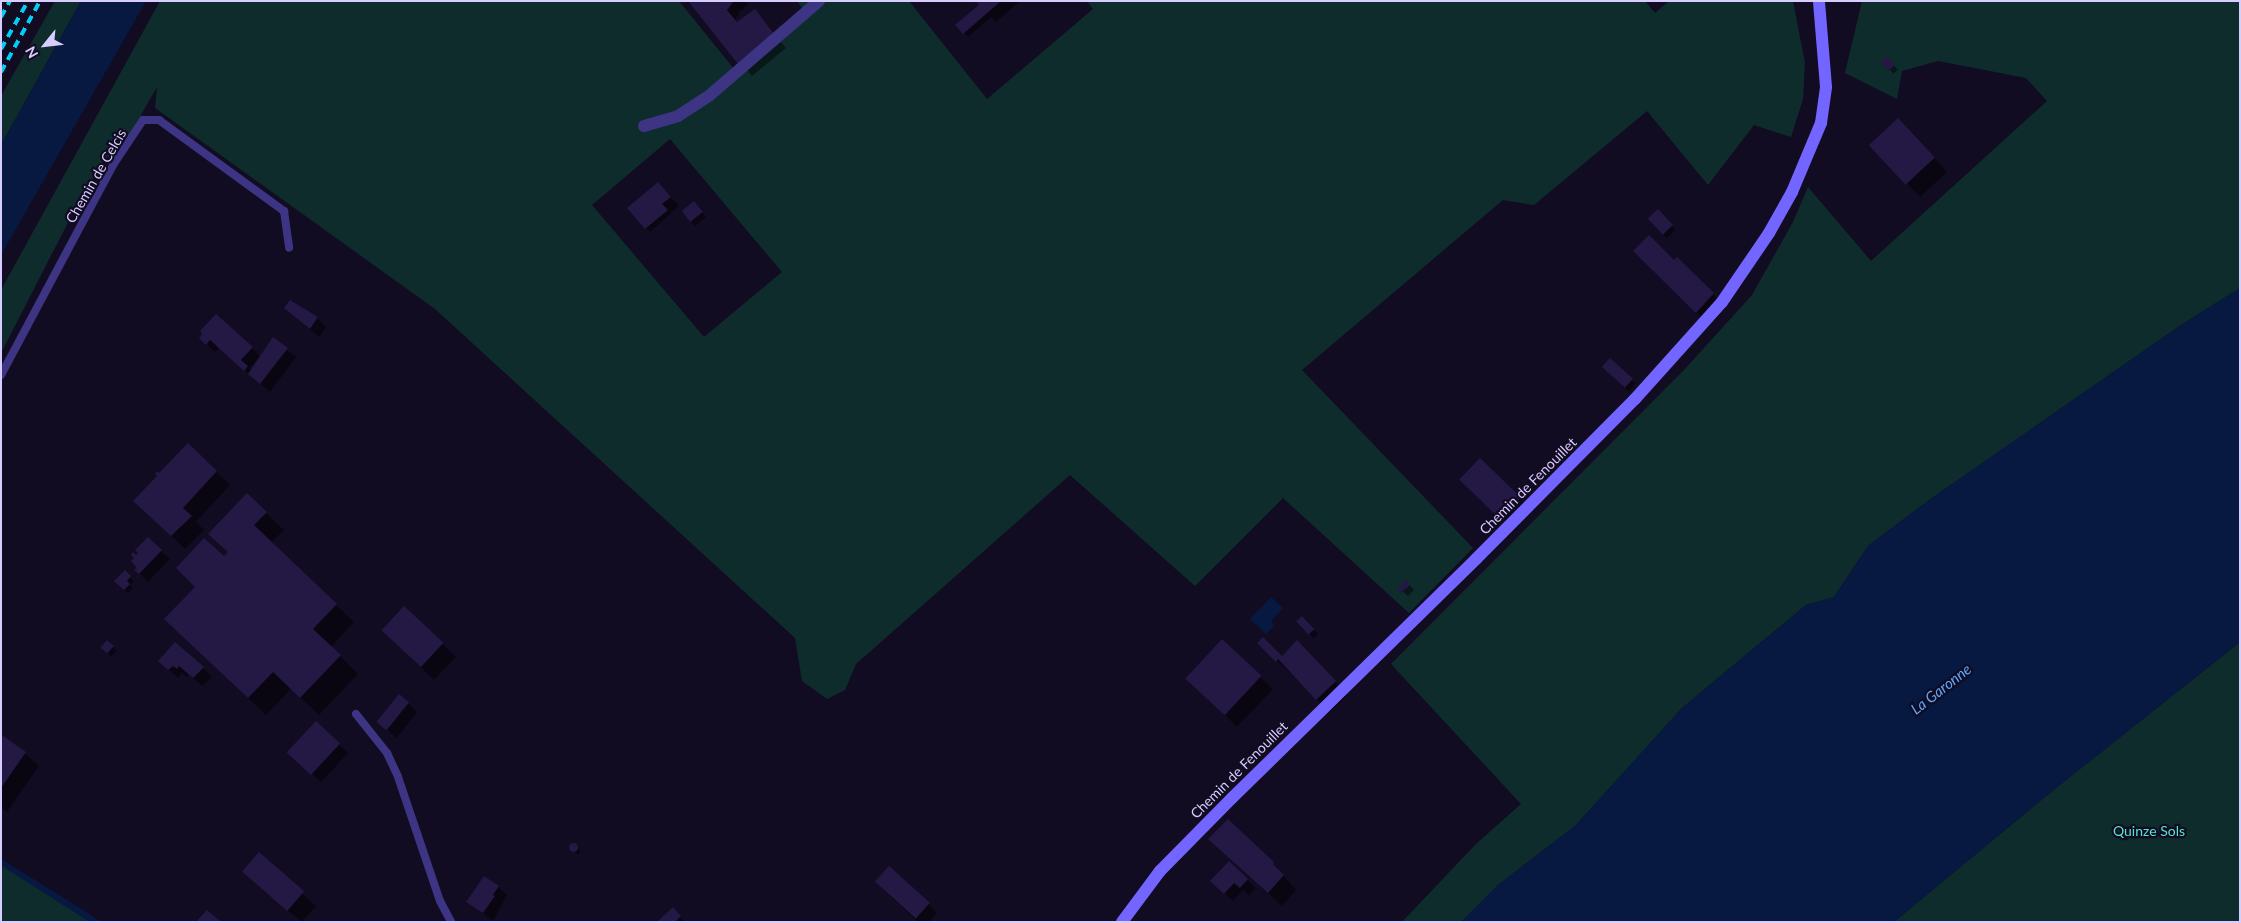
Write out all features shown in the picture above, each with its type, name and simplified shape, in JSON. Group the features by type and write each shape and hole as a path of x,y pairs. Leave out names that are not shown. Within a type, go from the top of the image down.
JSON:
{"street":[{"path":"644,126 678,116 710,95 819,1"},
{"name":"Chemin de Fenouillet","path":"1122,922 1160,871 1607,427 1722,302 1769,233 1792,192 1821,123 1826,87 1819,1"}],"lane":[{"name":"Chemin de Celcis","path":"1,375 113,165 144,120 159,120 284,211 289,248"},
{"path":"356,714 387,753 398,777 440,901 451,922"}],"green space":[{"path":"55,1 81,1 1,145 1,96"},
{"path":"160,1 679,1 734,69 804,11 797,1 909,1 987,99 1093,9 1087,1 1645,1 1655,13 1669,1 1793,1 1805,63 1803,99 1791,137 1754,125 1708,185 1647,111 1534,205 1503,200 1302,370 1473,548 1409,613 1283,498 1195,586 1070,475 856,664 845,690 827,699 802,681 795,638 435,309 155,108 157,87 130,134 104,161 77,205 1,353 1,290","holes":["670,139 782,272 704,337 592,205"]},
{"path":"1862,1 2240,1 2240,288 2181,325 1932,498 1868,546 1834,597 1806,605 1682,708 1575,826 1498,885 1461,922 1402,922 1476,844 1521,804 1391,664 1684,370 1752,295 1793,222 1808,187 1871,261 2047,101 2026,78 1938,61 1902,71 1897,99 1845,73"},
{"name":"Quinze Sols","path":"2240,642 2240,922 1894,922 2051,792"},
{"path":"1,865 50,896 90,922 1,922"}],"water":[{"path":"81,1 146,1 1,255 1,145"},
{"name":"La Garonne","path":"2240,288 2240,642 2051,792 1894,922 1461,922 1498,885 1575,826 1682,708 1806,605 1834,597 1868,546 1932,498 2181,325"},
{"path":"1271,597 1283,608 1271,621 1274,626 1266,634 1250,619"},
{"path":"1,859 101,922 90,922 5,868 1,865"}],"building":[{"path":"688,1 734,1 727,10 737,22 755,9 774,34 738,64"},
{"path":"976,1 1001,1 963,34 955,25 979,5"},
{"path":"1887,56 1895,65 1888,71 1880,62"},
{"path":"1898,118 1935,157 1906,185 1869,145"},
{"path":"658,182 671,197 662,204 668,210 645,229 627,208"},
{"path":"694,201 703,212 690,222 682,211"},
{"path":"1658,209 1673,225 1663,235 1648,219"},
{"path":"1649,235 1674,260 1677,257 1714,293 1696,313 1633,251"},
{"path":"290,300 318,317 310,329 284,308"},
{"path":"216,314 253,347 241,360 248,366 244,371 210,340 206,345 199,338 202,334 200,331"},
{"path":"273,337 288,348 260,384 248,374"},
{"path":"1610,358 1633,379 1625,388 1602,367"},
{"path":"188,443 217,471 183,508 192,516 171,536 133,501 157,476 155,474 157,471 159,473"},
{"path":"1480,458 1521,498 1500,519 1459,480"},
{"path":"247,493 267,512 254,525 337,604 313,629 341,655 300,698 273,672 248,698 164,619 195,587 176,568 204,538 224,556 228,552 208,534"},
{"path":"148,537 162,550 139,574 134,570 137,568 131,561 134,558 131,555 133,552 136,555 138,553 135,550"},
{"path":"125,570 131,576 127,581 130,584 124,590 114,581"},
{"path":"1407,580 1411,585 1401,593 1397,588"},
{"path":"404,606 443,643 421,667 381,630"},
{"path":"1302,616 1314,629 1308,635 1296,621"},
{"path":"1263,637 1282,656 1297,640 1336,681 1316,700 1278,659 1276,662 1257,643"},
{"path":"1222,639 1261,676 1225,715 1185,678"},
{"path":"107,640 114,646 107,653 100,648"},
{"path":"175,642 204,667 193,678 179,666 177,669 173,666 168,670 158,661"},
{"path":"399,694 409,702 386,730 376,722"},
{"path":"316,721 340,744 311,775 287,752"},
{"path":"3,736 26,752 1,788 1,738"},
{"path":"1228,819 1274,862 1273,864 1284,875 1268,893 1208,839"},
{"path":"573,842 578,847 573,852 568,847"},
{"path":"259,852 304,891 287,911 242,872"},
{"path":"1229,861 1248,879 1240,888 1234,883 1224,894 1210,881"},
{"path":"889,866 930,903 916,918 875,882"},
{"path":"484,876 499,886 493,895 495,896 483,913 466,902"},
{"path":"673,907 681,916 675,922 657,922"},
{"path":"207,910 221,922 196,922"}],"railway":[{"path":"1,17 10,1"},
{"path":"1,49 28,1"},
{"path":"1,72 40,1"}]}
